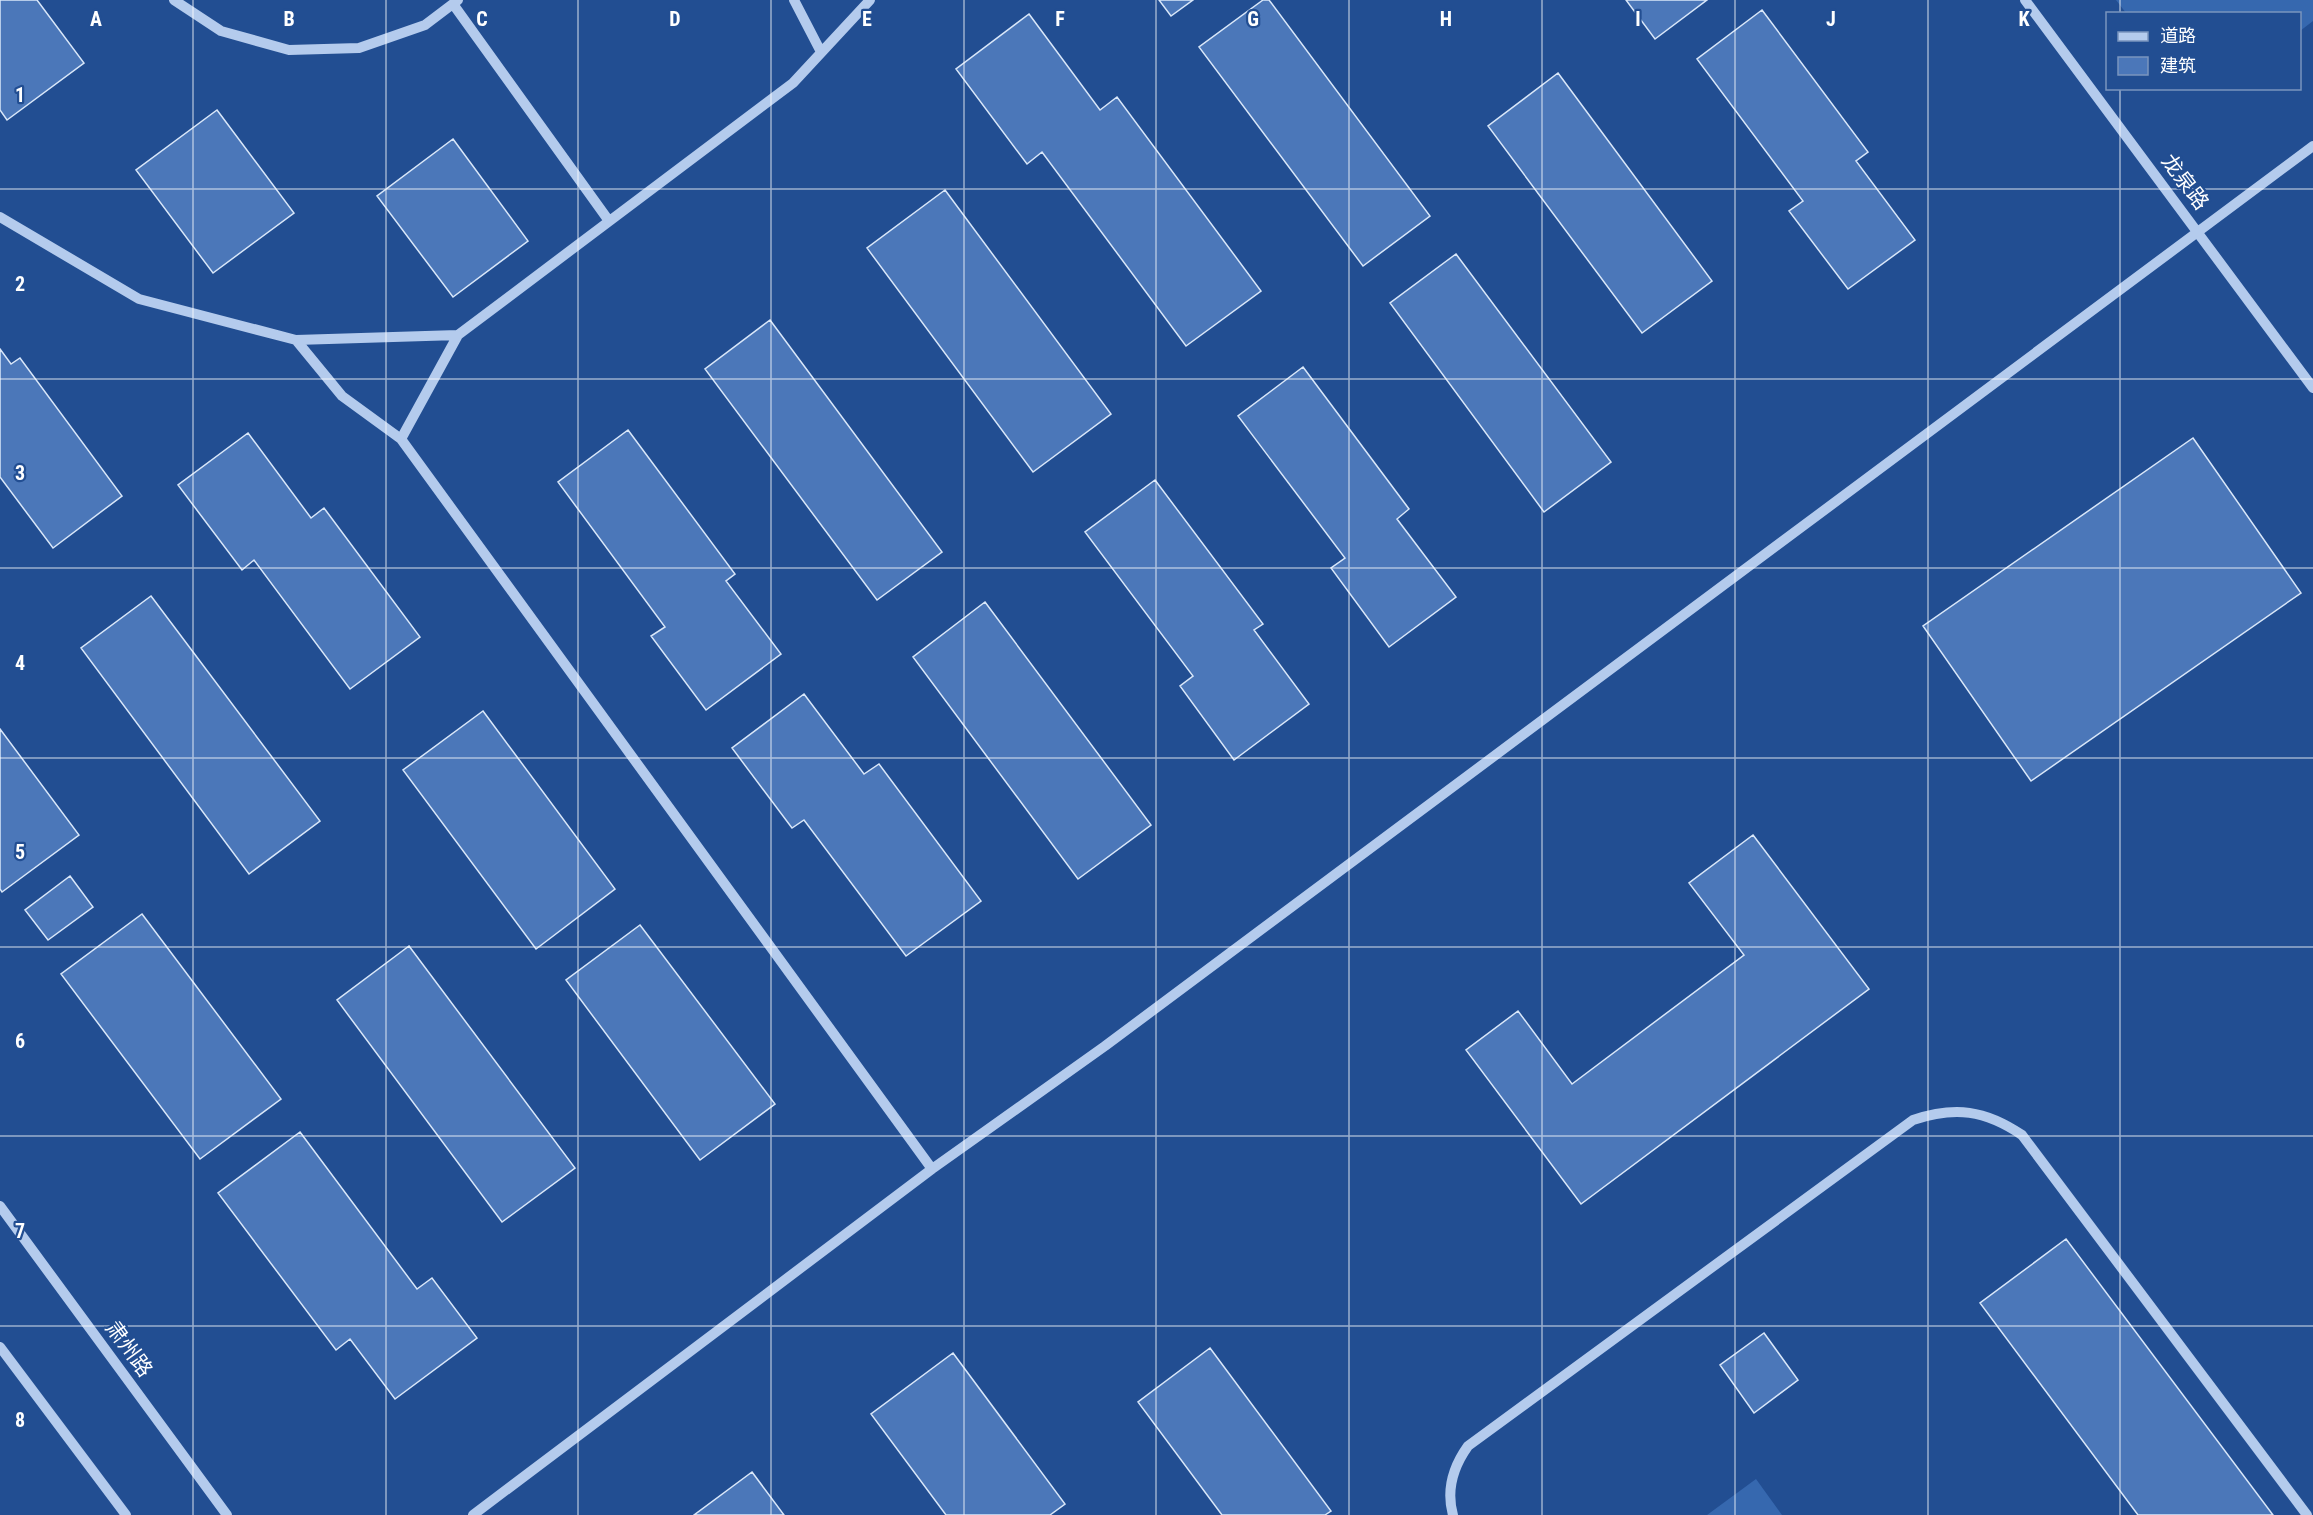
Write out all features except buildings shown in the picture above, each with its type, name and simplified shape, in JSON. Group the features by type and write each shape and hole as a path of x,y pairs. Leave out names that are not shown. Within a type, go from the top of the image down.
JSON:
{"street":[{"path":"174,0 221,31 289,50 359,48 425,25 455,2 609,221"},
{"path":"794,0 821,52"},
{"path":"401,439 458,335 793,83 870,0"},
{"name":"龙泉路","path":"2025,0 2313,388"},
{"path":"473,1515 933,1169 1114,1038 2313,146"},
{"path":"0,217 140,299 296,340 458,335"},
{"path":"296,340 342,396 401,439 933,1169"},
{"path":"1453,1515 1449,1494 1453,1475 1458,1460 1468,1446 1913,1120 1934,1113 1955,1111 2001,1121 2022,1135 2307,1515"},
{"name":"肃州路","path":"0,1206 227,1515"},
{"path":"0,1347 126,1515"}],"shaded area":[{"path":"2116,0 2313,0 2313,21 2301,30 2301,12 2125,12"},
{"path":"1756,1479 1782,1515 1707,1515"}]}
